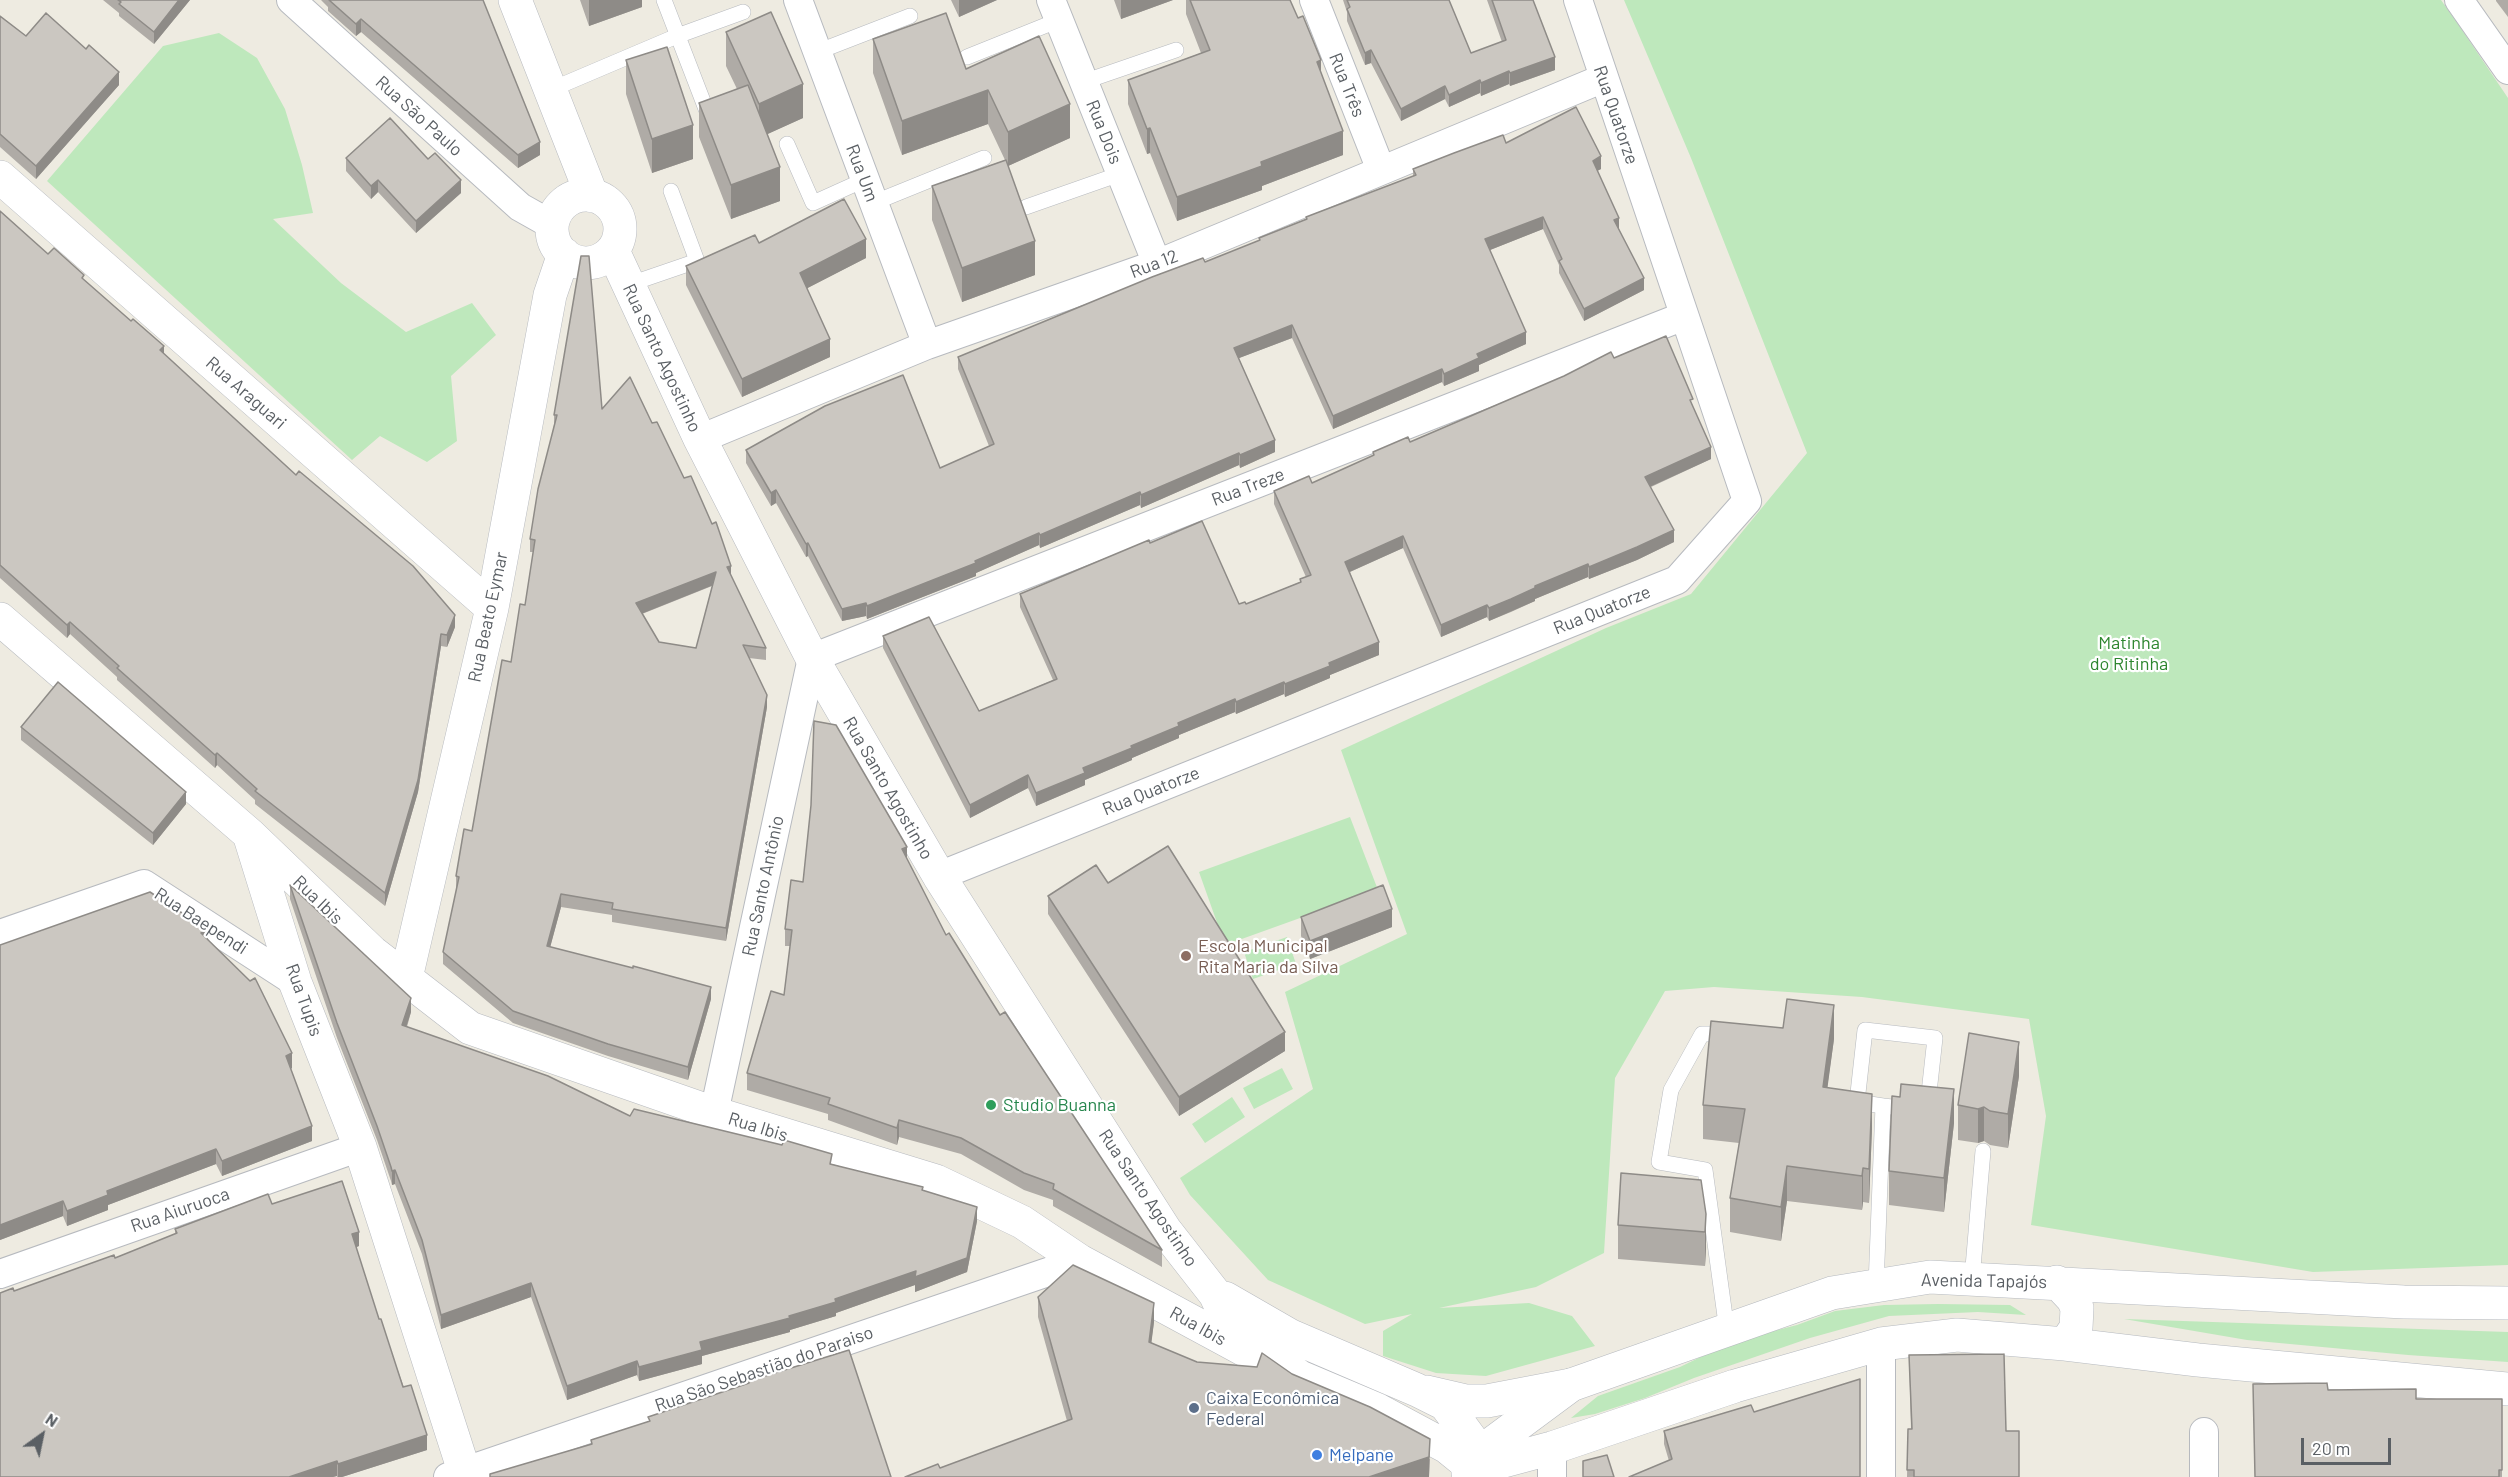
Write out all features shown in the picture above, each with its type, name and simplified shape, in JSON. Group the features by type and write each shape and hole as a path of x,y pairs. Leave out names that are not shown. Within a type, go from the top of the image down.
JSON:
{"street":[{"name":"Rua São Paulo","path":"291,0 558,240"},
{"path":"515,0 592,196"},
{"name":"Rua Um","path":"798,0 927,345"},
{"name":"Rua Três","path":"1314,0 1381,170"},
{"name":"Rua Quatorze","path":"939,876 1677,580 1747,501 1578,0"},
{"path":"2459,0 2508,70"},
{"name":"Rua Dois","path":"1055,10 1157,264"},
{"name":"Rua 12","path":"700,440 927,345 1157,264 1604,78"},
{"name":"Rua Araguari","path":"0,177 492,608"},
{"path":"580,195 592,196 603,199 612,207 618,217 620,229 613,251 605,258 583,263 573,260 558,240 555,214 561,205 580,195"},
{"name":"Rua Beato Eymar","path":"406,978 492,608 550,296 558,240"},
{"name":"Rua Santo Agostinho","path":"613,251 700,440 812,658 939,876 1165,1230 1215,1294 1224,1313 1265,1352 1300,1377 1378,1410 1447,1447 1468,1473"},
{"name":"Rua Treze","path":"812,658 1684,316"},
{"path":"0,619 249,834"},
{"name":"Rua Santo Antônio","path":"714,1113 812,658"},
{"name":"Rua Ibis","path":"249,834 372,952 470,1029 714,1113 936,1181 1022,1222 1080,1261 1225,1341 1300,1377"},
{"name":"Rua Tupis","path":"249,834 295,981 360,1147 459,1475"},
{"name":"Rua Baependi","path":"0,934 144,884 295,981"},
{"name":"Rua Aiuruoca","path":"0,1274 360,1147"},
{"name":"Rua São Sebastião do Paraiso","path":"459,1475 1080,1261"},
{"name":"Avenida Tapajós","path":"1468,1473 1486,1448 1571,1385 1832,1293 1930,1277 2404,1302 2508,1303"},
{"path":"2057,1282 2073,1299 2077,1308 2076,1328 2065,1344"},
{"name":"Rua Santo Agostinho","path":"1215,1294 1291,1336 1445,1404 1473,1442 1468,1473"},
{"path":"1468,1473 1552,1463 1736,1386 1881,1344 1957,1335 2508,1389"},
{"path":"1881,1344 1881,1477"},
{"path":"1417,1390 1466,1401 1487,1401 1571,1385"},
{"path":"2204,1432 2204,1477"}],"lane":[{"path":"664,0 706,110"},
{"path":"967,57 1055,10"},
{"path":"550,90 677,36 743,12"},
{"path":"817,52 910,16"},
{"path":"1083,82 1176,50"},
{"path":"787,144 813,203 869,191 984,158"},
{"path":"1026,207 1120,174"},
{"path":"627,285 697,261 671,191"},
{"path":"1865,1030 1935,1038 1927,1111 1883,1106 1857,1102 1865,1030"},
{"path":"1727,1331 1705,1170 1659,1162 1671,1090 1702,1034 1750,1033"},
{"path":"1876,1286 1883,1106"},
{"path":"1972,1279 1983,1151"}],"green space":[{"name":"Matinha do Ritinha","path":"1624,0 2441,0 2458,24 2508,98 2508,1265 2313,1272 2031,1225 2046,1116 2029,1019 1862,997 1714,987 1665,991 1615,1078 1604,1253 1536,1287 1439,1308 1529,1303 1572,1316 1595,1346 1486,1376 1436,1373 1383,1356 1383,1331 1412,1314 1365,1324 1268,1280 1190,1195 1180,1178 1313,1089 1285,992 1407,934 1341,750 1606,628 1691,594 1807,453 1691,158"},
{"path":"219,33 257,58 285,109 302,165 313,213 273,219 341,283 406,332 472,303 496,335 451,376 457,441 427,462 380,436 352,460 47,181 163,46"},
{"path":"1350,817 1378,890 1225,945 1199,872"},
{"path":"1287,937 1296,964 1253,979 1244,952"},
{"path":"1282,1068 1293,1089 1254,1109 1243,1088"},
{"path":"1232,1097 1245,1117 1205,1143 1192,1124"},
{"path":"1884,1305 2010,1305 2026,1315 1978,1312 1889,1316 1810,1338 1694,1378 1645,1398 1595,1414 1571,1418 1598,1396 1680,1367 1719,1348 1835,1311"},
{"path":"2124,1319 2508,1332 2508,1362 2247,1340"}],"building":[{"path":"118,0 179,0 154,32 119,4 121,2"},
{"path":"329,0 483,0 540,142 518,155 361,19 356,24"},
{"path":"1190,0 1290,0 1298,18 1303,16 1321,60 1317,62 1343,131 1261,162 1262,166 1177,197 1128,80 1210,50"},
{"path":"1347,0 1449,0 1471,53 1506,40 1492,0 1533,0 1555,57 1510,73 1509,71 1481,83 1480,80 1449,95 1445,86 1401,109 1371,50 1365,53 1347,9 1350,7"},
{"path":"771,12 803,84 759,104 726,32"},
{"path":"46,13 86,49 89,45 119,72 36,166 0,134 0,16 26,36"},
{"path":"946,13 966,69 1039,36 1070,104 1008,132 988,90 902,121 873,39"},
{"path":"667,47 693,125 652,139 626,60"},
{"path":"748,85 780,167 731,185 699,103"},
{"path":"1576,107 1601,156 1593,161 1619,218 1614,220 1644,278 1584,309 1559,261 1562,259 1543,217 1485,239 1526,332 1477,354 1479,358 1444,374 1442,369 1333,416 1292,325 1234,348 1275,440 1141,495 1140,492 1040,535 1039,533 975,561 976,563 867,606 866,603 842,609 808,543 806,544 776,490 771,493 746,450 825,406 903,375 940,468 994,444 958,357 1152,277 1203,258 1205,262 1260,240 1259,238 1307,219 1306,217 1416,175 1413,169 1503,135 1506,143"},
{"path":"390,118 428,159 435,153 461,180 416,221 378,180 371,186 346,158"},
{"path":"1006,160 1035,241 962,268 932,186"},
{"path":"844,199 866,239 800,273 830,339 742,379 686,266 755,235 759,243"},
{"path":"0,211 48,254 54,248 84,275 82,278 131,321 133,319 164,346 160,350 296,475 299,471 413,566 455,615 447,635 441,634 418,780 385,893 255,791 257,789 117,668 119,666 70,622 67,625 0,565"},
{"path":"581,256 589,256 602,409 630,377 652,423 657,422 684,478 691,476 712,524 716,522 731,566 727,567 766,648 743,645 767,695 726,928 612,909 613,903 561,894 547,946 711,987 688,1067 608,1044 513,1011 443,952 459,877 456,876 464,829 472,831 502,660 511,662 520,604 525,605 535,540 530,539 538,489 557,415 554,415","holes":["716,572 696,648 659,642 636,603"]},
{"path":"1666,336 1693,399 1690,400 1711,447 1645,477 1674,530 1589,567 1588,564 1535,586 1535,588 1489,608 1487,605 1441,625 1403,536 1345,562 1379,642 1329,663 1330,666 1236,702 1235,699 1178,723 1179,726 1083,768 1085,773 1036,793 1028,775 970,805 883,636 929,617 979,711 1057,679 1020,594 1149,540 1150,543 1202,521 1239,604 1245,602 1246,604 1301,582 1300,579 1311,575 1274,491 1309,476 1312,483 1374,455 1373,452 1408,437 1410,442 1564,376 1611,352 1614,358"},
{"path":"58,682 186,792 153,833 21,727"},
{"path":"814,721 836,725 907,847 902,849 946,935 949,933 1000,1015 1005,1012 1162,1250 1053,1189 1054,1184 1024,1173 961,1138 899,1120 897,1128 828,1104 830,1098 747,1073 771,991 784,995 792,930 785,929 791,880 803,882 811,805"},
{"path":"1168,846 1285,1032 1179,1097 1048,896 1096,865 1108,883"},
{"path":"290,885 411,998 402,1025 548,1076 630,1116 634,1109 782,1145 784,1140 832,1154 830,1164 923,1187 922,1190 977,1207 967,1258 915,1277 916,1271 835,1299 836,1302 789,1316 790,1318 700,1342 702,1350 639,1367 637,1361 567,1386 531,1283 441,1315 422,1240 395,1170 392,1171 337,1023"},
{"path":"1383,885 1392,909 1310,941 1301,917"},
{"path":"150,892 208,930 201,933 250,981 255,978 292,1053 286,1056 312,1126 222,1161 216,1149 107,1191 108,1195 67,1211 63,1201 0,1225 0,945"},
{"path":"1787,999 1834,1005 1823,1087 1872,1094 1869,1169 1863,1168 1862,1176 1787,1166 1781,1207 1730,1198 1745,1109 1703,1105 1711,1021 1783,1028"},
{"path":"1969,1033 2019,1042 2008,1114 1990,1111 1984,1107 1978,1109 1958,1105"},
{"path":"1901,1084 1954,1089 1944,1178 1889,1171 1892,1096 1900,1097"},
{"path":"1621,1173 1701,1180 1706,1214 1705,1232 1618,1225"},
{"path":"342,1181 359,1232 352,1234 379,1319 381,1319 403,1387 411,1385 427,1435 338,1464 337,1461 289,1477 0,1477 0,1293 13,1288 14,1291 114,1255 115,1258 177,1233 175,1229 268,1194 272,1204"},
{"path":"1073,1265 1154,1303 1149,1342 1197,1362 1257,1367 1262,1353 1292,1374 1370,1407 1430,1439 1429,1457 1369,1477 905,1477 938,1464 940,1468 1072,1419 1038,1297"},
{"path":"849,1350 891,1477 490,1477 490,1474 592,1444 591,1440 650,1421 648,1417 749,1383 749,1381"},
{"path":"2004,1354 2006,1431 2019,1431 2019,1477 1914,1477 1914,1470 1907,1470 1908,1429 1912,1429 1909,1355"},
{"path":"1860,1379 1860,1477 1629,1477 1672,1459 1664,1431 1751,1405 1754,1412"},
{"path":"2327,1383 2328,1390 2416,1389 2416,1399 2502,1399 2502,1470 2499,1470 2499,1477 2255,1477 2253,1384"},
{"path":"1607,1455 1614,1477 1583,1477 1583,1461"}],"place":[{"name":"Escola Municipal Rita Maria da Silva","path":"1186,956"},
{"name":"Studio Buanna","path":"991,1105"},
{"name":"Caixa Econômica Federal","path":"1194,1408"},
{"name":"Melpane","path":"1317,1455"}]}
